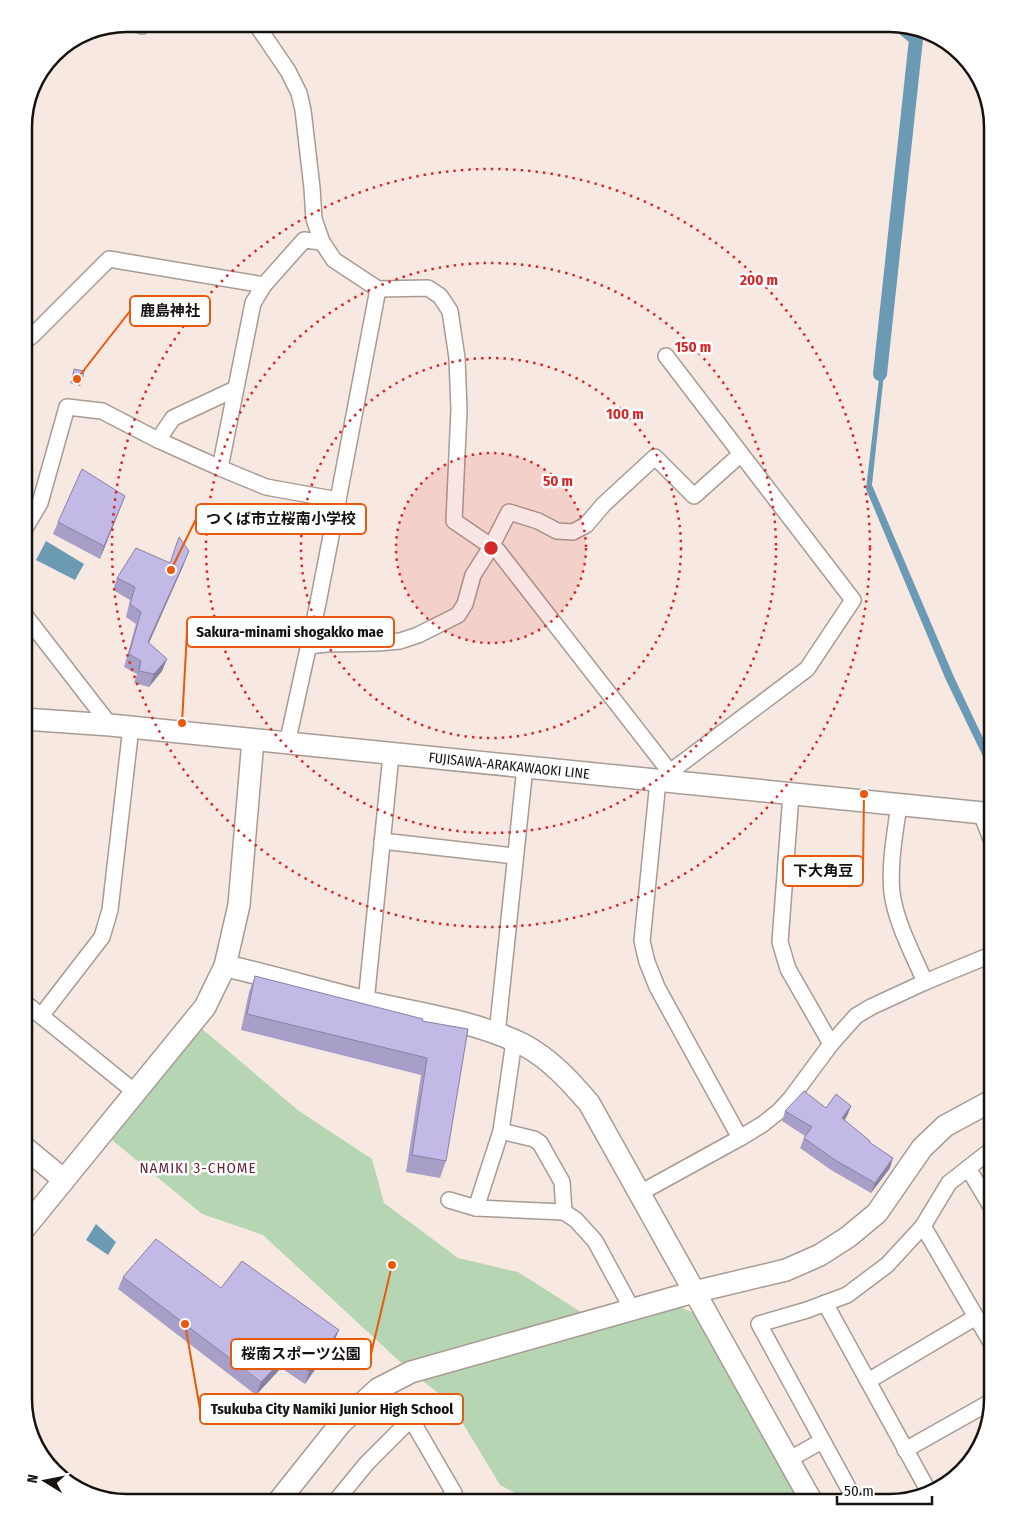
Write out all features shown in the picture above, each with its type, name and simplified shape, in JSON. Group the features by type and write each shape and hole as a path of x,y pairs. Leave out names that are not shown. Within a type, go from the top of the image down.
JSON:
{"street":[{"path":"262,33 288,72 299,93 303,110 314,219 322,242 334,260 378,289 428,288 440,296 450,311 457,358 458,410 454,521 498,552 664,777 642,941 657,987 740,1138"},
{"path":"220,468 254,303 264,285 304,240 322,242"},
{"path":"33,335 109,259 264,285"},
{"path":"287,744 309,646 378,289"},
{"path":"664,777 807,668 852,600 666,356"},
{"path":"158,440 173,418 235,389"},
{"path":"33,515 40,503 67,407 102,410 158,440 266,487 338,500"},
{"path":"309,646 400,641 418,635 458,616 465,604 473,575 491,547 509,512 538,521 557,531 574,532 586,525 604,504 655,457 694,496 742,454"},
{"path":"33,625 110,725"},
{"name":"FUJISAWA-ARAKAWAOKI LINE","path":"33,720 110,725 391,755 664,777 791,794 984,814"},
{"path":"41,1016 102,937 110,910 131,728"},
{"path":"32,1219 205,1007 225,966 239,905 253,740"},
{"path":"366,1002 391,755"},
{"path":"476,1208 501,1131 515,856 525,767"},
{"path":"791,794 780,942 788,969 831,1044"},
{"path":"899,805 892,892 897,915 925,982"},
{"path":"382,841 515,856"},
{"path":"640,1193 740,1138 778,1112 791,1098 831,1044 856,1016 925,982 984,958"},
{"path":"225,966 366,1002 460,1022 526,1046 570,1080 589,1103 807,1494"},
{"path":"32,1009 135,1092"},
{"path":"285,1493 341,1423 378,1390 411,1372 694,1292 786,1270 820,1255 848,1237 877,1213 922,1148 945,1126 984,1105"},
{"path":"501,1131 534,1139 540,1143 562,1182 564,1212"},
{"path":"32,1154 64,1180"},
{"path":"852,1494 759,1324 807,1310 847,1295 887,1265 923,1226 949,1183 984,1156"},
{"path":"968,1168 984,1195"},
{"path":"449,1200 476,1208 564,1212 576,1220 595,1241 632,1309"},
{"path":"923,1226 984,1331"},
{"path":"825,1303 926,1486"},
{"path":"868,1382 976,1317"},
{"path":"378,1390 411,1419 454,1493"},
{"path":"906,1450 984,1406"},
{"path":"343,1493 367,1463 411,1419"},
{"path":"788,1460 822,1441"}],"green space":[{"path":"201,1028 299,1111 372,1159 384,1203 458,1258 518,1272 603,1326 673,1304 694,1313 796,1494 517,1494 500,1485 450,1402 411,1372 263,1235 202,1214 112,1140"}],"water":[{"path":"916,37 920,39 872,485 954,677 984,740 984,758 946,680 866,489 919,39"},
{"path":"46,541 84,564 75,580 36,560"},
{"path":"96,1224 116,1242 108,1255 86,1240"}],"building":[{"path":"74,369 84,371 82,381 72,379"},
{"path":"82,469 125,496 104,546 58,522"},
{"path":"179,537 189,551 148,642 167,659 154,674 139,671 141,661 129,654 141,612 130,604 135,587 117,578 136,548 170,563"},
{"path":"255,976 423,1019 422,1021 468,1029 446,1161 412,1155 427,1058 247,1014"},
{"path":"804,1091 826,1108 836,1094 851,1106 842,1118 869,1142 893,1158 875,1183 835,1160 804,1138 812,1127 785,1111"},
{"path":"156,1239 221,1288 242,1261 339,1330 309,1371 286,1356 261,1382 123,1277"}],"waterway":[{"path":"880,374 916,39 912,35"}],"place":[{"name":"鹿島神社","path":"77,379"},
{"name":"つくば市立桜南小学校","path":"171,570"},
{"name":"Sakura-minami shogakko mae","path":"182,723"},
{"name":"下大角豆","path":"864,794"},
{"name":"桜南スポーツ公園","path":"392,1265"},
{"name":"Tsukuba City Namiki Junior High School","path":"185,1324"}],"district":[{"name":"NAMIKI 3-CHOME","path":"198,1168"}]}
